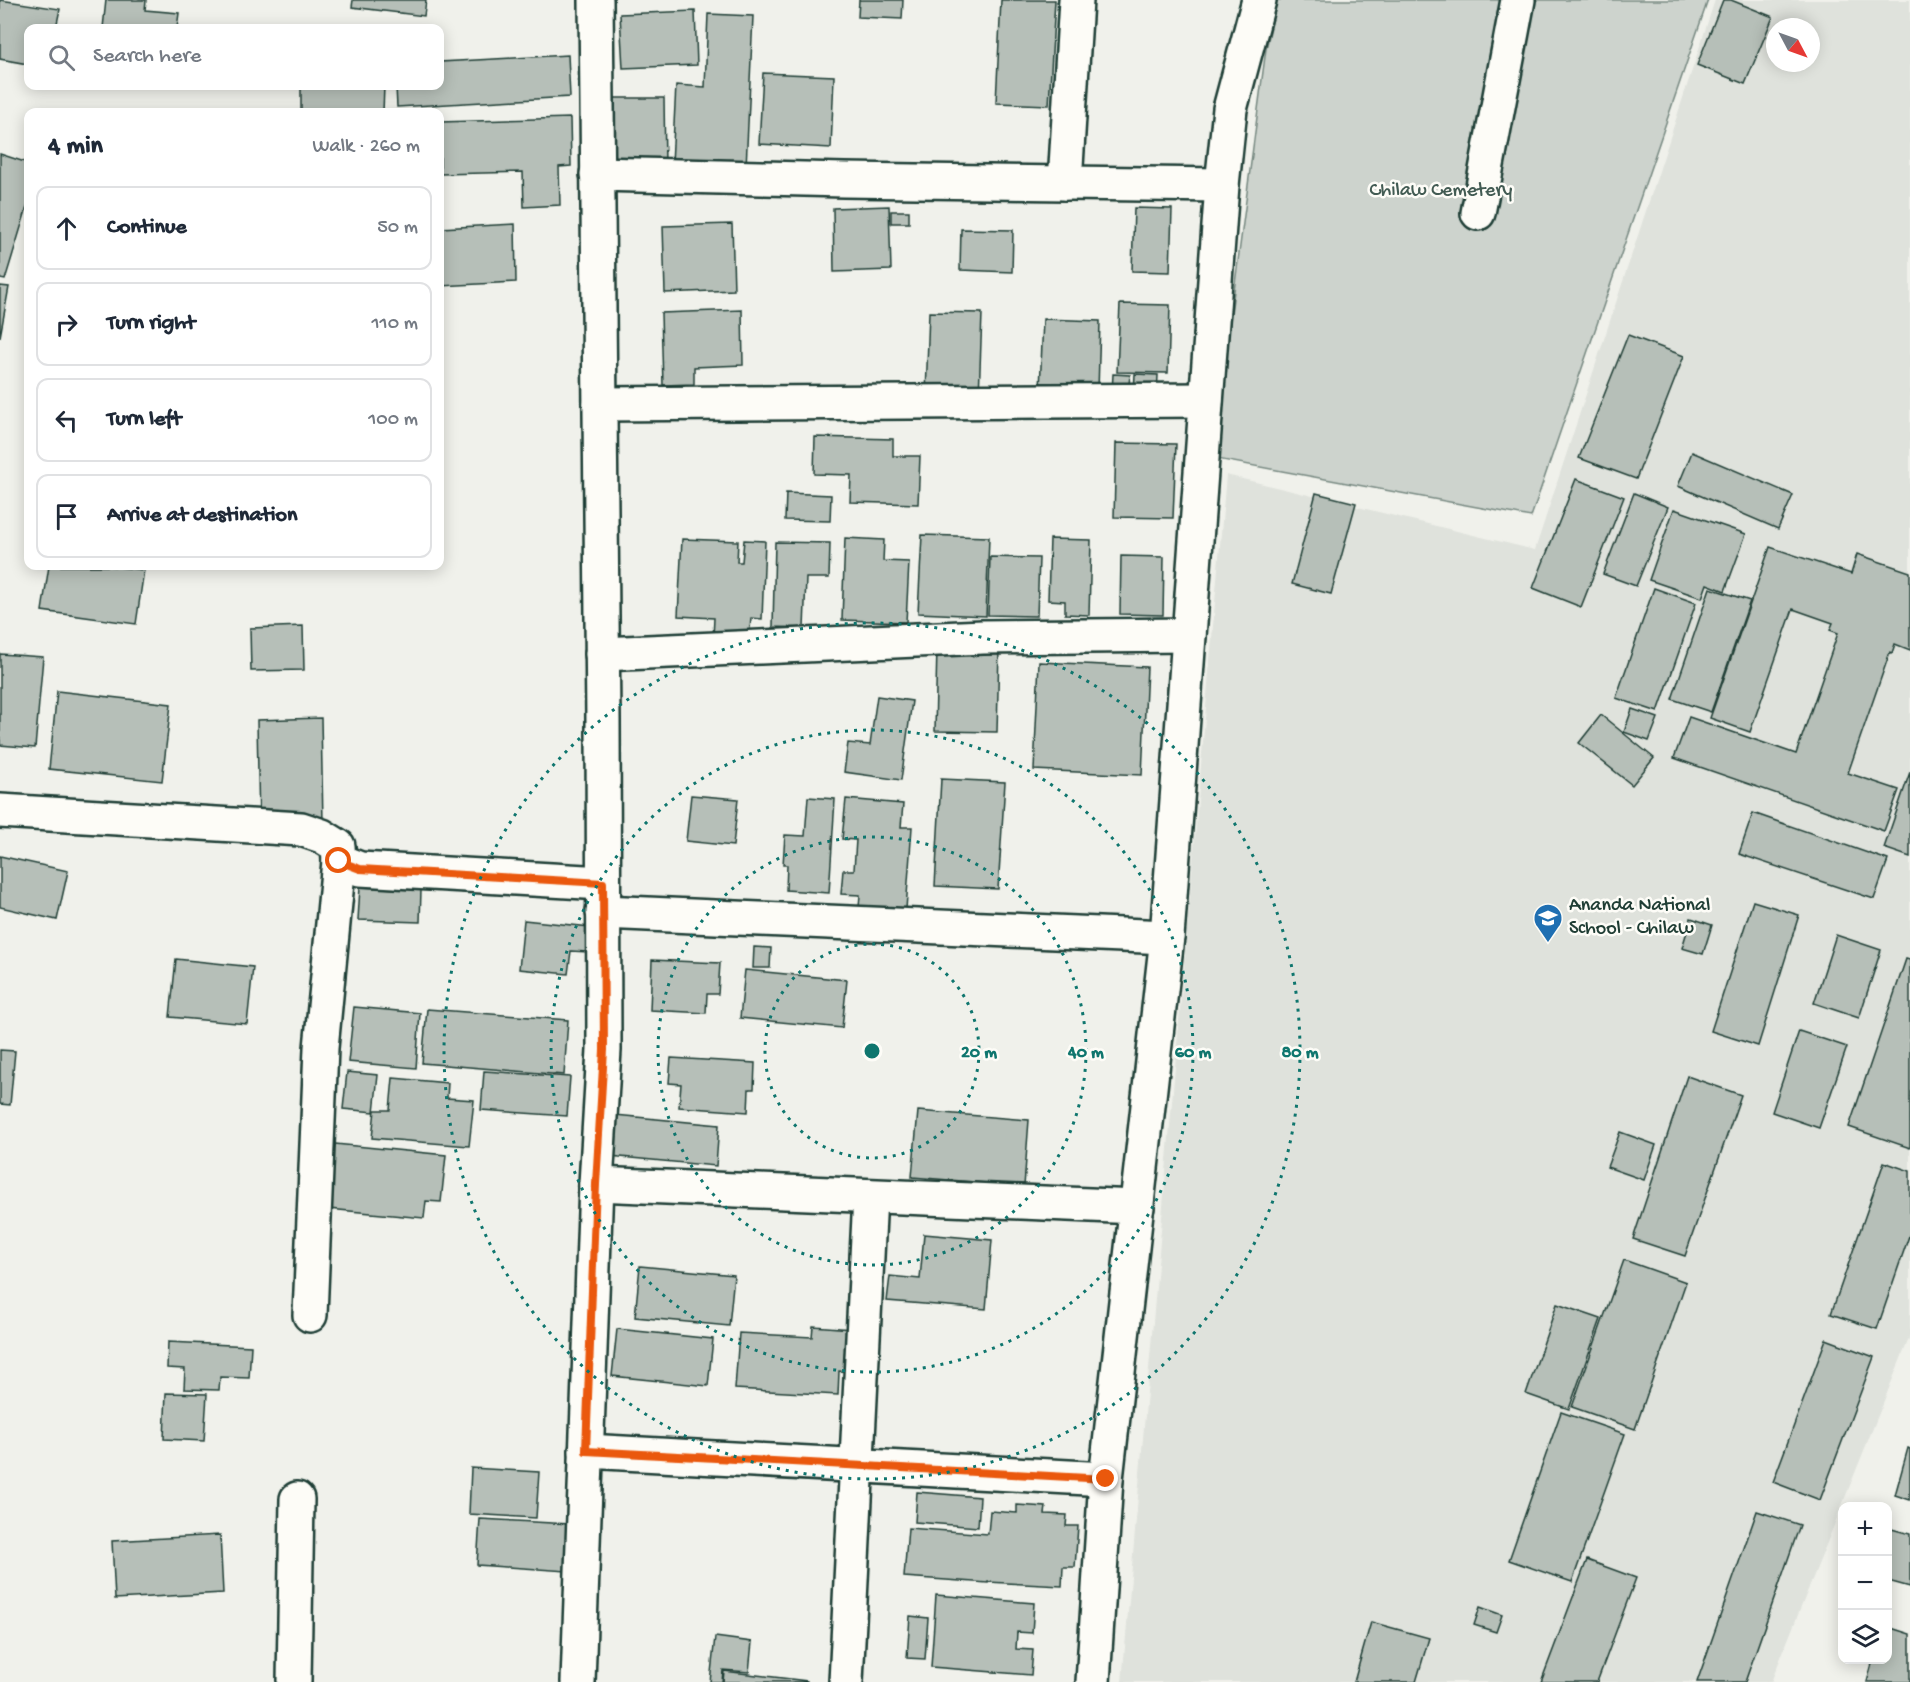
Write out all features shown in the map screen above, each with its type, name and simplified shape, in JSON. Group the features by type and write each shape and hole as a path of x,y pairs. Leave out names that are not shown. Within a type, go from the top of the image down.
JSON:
{"street":[{"path":"578,1682 596,1184 604,1050 596,0"},
{"path":"1065,183 1076,0"},
{"path":"1094,1682 1106,1479 1167,937 1222,185 1230,109 1259,0"},
{"path":"1478,213 1518,0"},
{"path":"597,174 1222,185"},
{"path":"600,404 1206,400"},
{"path":"602,654 983,637 1189,635"},
{"path":"0,811 301,829 322,836 338,846 339,861 321,1048 310,1315"},
{"path":"339,861 360,869 603,897 1167,937"},
{"path":"596,1184 1137,1207"},
{"path":"846,1682 870,1196"},
{"path":"586,1451 1106,1479"},
{"path":"294,1682 297,1499"}],"shaded area":[{"name":"Ananda National School - Chilaw","path":"1715,0 1910,0 1910,1336 1843,1502 1838,1502 1838,1515 1771,1682 1122,1682 1226,475 1535,550"}],"green space":[{"name":"Chilaw Cemetery","path":"1277,0 1708,0 1531,517 1212,458 1266,49"}],"building":[{"path":"0,0 60,9 57,24 24,24 24,63 0,59"},
{"path":"106,0 146,0 145,10 179,13 178,24 103,24"},
{"path":"353,0 426,0 424,16 352,7"},
{"path":"859,0 903,0 902,19 858,17"},
{"path":"1001,0 1055,0 1049,105 996,103"},
{"path":"1723,0 1731,0 1773,17 1766,18 1766,34 1745,84 1697,65"},
{"path":"695,11 697,65 623,68 620,14"},
{"path":"708,14 753,16 746,167 672,164 676,85 705,87"},
{"path":"568,55 570,97 397,107 396,90 444,90 444,62"},
{"path":"763,73 834,76 831,148 759,144"},
{"path":"301,90 384,90 383,108 301,108"},
{"path":"603,98 664,98 665,167 604,168"},
{"path":"570,118 571,166 559,167 560,205 524,207 523,172 444,174 444,122"},
{"path":"0,154 24,162 24,217 5,280 0,279"},
{"path":"889,206 891,270 834,272 833,208"},
{"path":"1134,208 1172,209 1170,272 1132,271"},
{"path":"891,211 909,211 909,223 891,223"},
{"path":"515,224 516,282 444,286 444,228"},
{"path":"732,224 734,290 665,293 663,226"},
{"path":"961,229 1013,230 1012,272 960,270"},
{"path":"0,286 9,287 0,337"},
{"path":"1120,304 1170,305 1168,373 1117,372"},
{"path":"742,310 743,365 694,367 694,384 663,385 661,313"},
{"path":"929,312 982,313 979,397 926,395"},
{"path":"1043,319 1100,321 1098,391 1040,390"},
{"path":"1628,335 1684,356 1636,479 1579,458"},
{"path":"1113,374 1130,375 1128,394 1112,393"},
{"path":"1135,374 1158,375 1157,395 1134,394"},
{"path":"815,437 893,439 893,456 920,456 918,504 850,502 851,475 814,474"},
{"path":"1116,443 1176,444 1173,518 1114,517"},
{"path":"1692,452 1793,495 1778,529 1678,486"},
{"path":"1576,479 1624,497 1581,607 1533,588"},
{"path":"786,493 831,495 830,521 785,520"},
{"path":"1316,493 1356,503 1331,594 1292,584"},
{"path":"1634,493 1668,507 1636,586 1603,574"},
{"path":"1674,509 1746,534 1725,591 1707,584 1702,598 1649,580"},
{"path":"922,535 989,537 986,616 918,613"},
{"path":"845,538 884,540 883,561 909,562 906,622 842,620"},
{"path":"682,539 738,541 737,562 742,562 744,540 765,541 762,619 751,618 749,641 713,639 714,618 678,616"},
{"path":"1050,539 1091,540 1089,615 1065,614 1065,601 1048,600"},
{"path":"775,542 830,543 829,578 806,578 804,628 773,627"},
{"path":"1770,547 1851,574 1857,554 1910,572 1910,650 1895,644 1892,653 1890,652 1848,773 1899,790 1884,831 1674,758 1689,717 1796,754 1838,633 1830,630 1833,623 1793,609 1750,732 1710,718"},
{"path":"1121,556 1164,557 1163,615 1120,614"},
{"path":"990,557 1039,558 1037,616 988,615"},
{"path":"48,570 144,570 136,624 42,611"},
{"path":"1654,588 1696,603 1658,712 1616,698"},
{"path":"1710,588 1750,601 1711,712 1672,699"},
{"path":"303,626 304,670 251,671 250,628"},
{"path":"937,648 999,649 997,732 935,731"},
{"path":"0,654 43,657 35,748 0,745"},
{"path":"1039,662 1147,667 1142,775 1034,770"},
{"path":"57,691 171,704 162,781 49,769"},
{"path":"877,696 912,701 901,780 844,772 848,743 870,745"},
{"path":"1632,709 1658,718 1649,741 1624,732"},
{"path":"1601,715 1654,758 1632,785 1579,743"},
{"path":"321,718 323,824 259,826 257,720"},
{"path":"1910,772 1910,857 1884,848"},
{"path":"941,779 1005,782 998,889 935,886"},
{"path":"691,795 738,799 733,846 686,841"},
{"path":"808,797 835,799 829,893 786,890 787,865 783,865 785,835 805,836"},
{"path":"846,799 903,804 901,827 912,827 906,909 859,907 860,895 841,894 843,870 854,870 856,840 842,839"},
{"path":"1753,813 1888,860 1874,899 1739,854"},
{"path":"0,856 68,871 57,920 0,907"},
{"path":"360,887 421,890 420,922 358,920"},
{"path":"1753,901 1799,915 1758,1046 1711,1031"},
{"path":"1691,918 1712,925 1703,954 1682,948"},
{"path":"524,920 590,927 588,952 571,951 568,974 519,969"},
{"path":"1836,935 1881,950 1859,1018 1814,1003"},
{"path":"754,947 771,948 770,968 753,968"},
{"path":"176,959 253,967 247,1024 170,1017"},
{"path":"1906,959 1910,960 1910,1148 1849,1127"},
{"path":"652,960 720,963 718,994 707,994 706,1013 650,1010"},
{"path":"745,970 847,980 842,1028 740,1018"},
{"path":"354,1007 420,1013 416,1068 348,1062"},
{"path":"427,1009 568,1020 564,1075 422,1063"},
{"path":"1799,1031 1847,1047 1819,1128 1772,1112"},
{"path":"0,1050 15,1051 10,1105 0,1104"},
{"path":"671,1058 755,1063 754,1089 749,1089 748,1112 679,1107 681,1084 669,1083"},
{"path":"484,1071 570,1077 567,1116 481,1110"},
{"path":"347,1072 378,1075 374,1112 343,1109"},
{"path":"1687,1076 1741,1095 1685,1256 1633,1239"},
{"path":"393,1078 448,1083 447,1098 474,1100 469,1146 372,1138 375,1110 390,1110"},
{"path":"918,1111 1029,1120 1024,1186 912,1177"},
{"path":"615,1115 719,1125 716,1166 610,1156"},
{"path":"1620,1132 1656,1145 1644,1180 1607,1167"},
{"path":"325,1143 446,1155 441,1202 426,1201 424,1218 318,1208"},
{"path":"1884,1162 1910,1171 1910,1233 1877,1329 1831,1314"},
{"path":"924,1234 992,1240 986,1309 887,1301 890,1276 920,1279"},
{"path":"1624,1260 1686,1282 1635,1429 1572,1407"},
{"path":"640,1266 734,1275 729,1326 635,1317"},
{"path":"1557,1304 1601,1319 1569,1409 1526,1394"},
{"path":"813,1326 852,1329 849,1372 839,1371 838,1395 735,1389 739,1333 812,1337"},
{"path":"617,1329 713,1339 708,1386 612,1376"},
{"path":"1826,1339 1874,1357 1820,1500 1773,1482"},
{"path":"168,1342 251,1346 249,1378 220,1377 219,1390 184,1389 185,1369 167,1368"},
{"path":"166,1393 207,1394 204,1441 164,1439"},
{"path":"1561,1412 1625,1434 1572,1582 1509,1560"},
{"path":"1908,1448 1910,1449 1910,1500 1895,1495"},
{"path":"471,1468 539,1472 536,1518 469,1514"},
{"path":"917,1492 980,1497 978,1527 915,1522"},
{"path":"1017,1505 1046,1507 1045,1514 1067,1515 1066,1526 1078,1526 1075,1567 1063,1567 1062,1586 904,1577 908,1528 988,1534 990,1511 1017,1513"},
{"path":"1757,1511 1800,1525 1745,1682 1697,1682"},
{"path":"480,1519 570,1524 567,1571 477,1565"},
{"path":"1892,1529 1910,1534 1910,1587 1892,1582"},
{"path":"220,1535 223,1593 115,1599 112,1541"},
{"path":"1587,1560 1636,1578 1597,1682 1541,1682"},
{"path":"936,1595 1034,1603 1032,1633 1017,1632 1016,1649 1033,1650 1031,1675 931,1667"},
{"path":"1480,1607 1502,1615 1496,1632 1474,1625"},
{"path":"910,1616 928,1618 925,1659 907,1658"},
{"path":"1371,1622 1429,1638 1416,1682 1354,1682"},
{"path":"1892,1628 1910,1634 1910,1682 1867,1682 1872,1664 1892,1664"},
{"path":"715,1637 752,1642 749,1672 723,1670 722,1682 710,1682"},
{"path":"724,1671 807,1681 807,1682 723,1682"}],"place":[{"name":"Ananda National School - Chilaw","path":"1548,944"}],"route":[{"path":"339,861 360,869 603,883 604,1050 596,1184 586,1451 1106,1479"}]}
